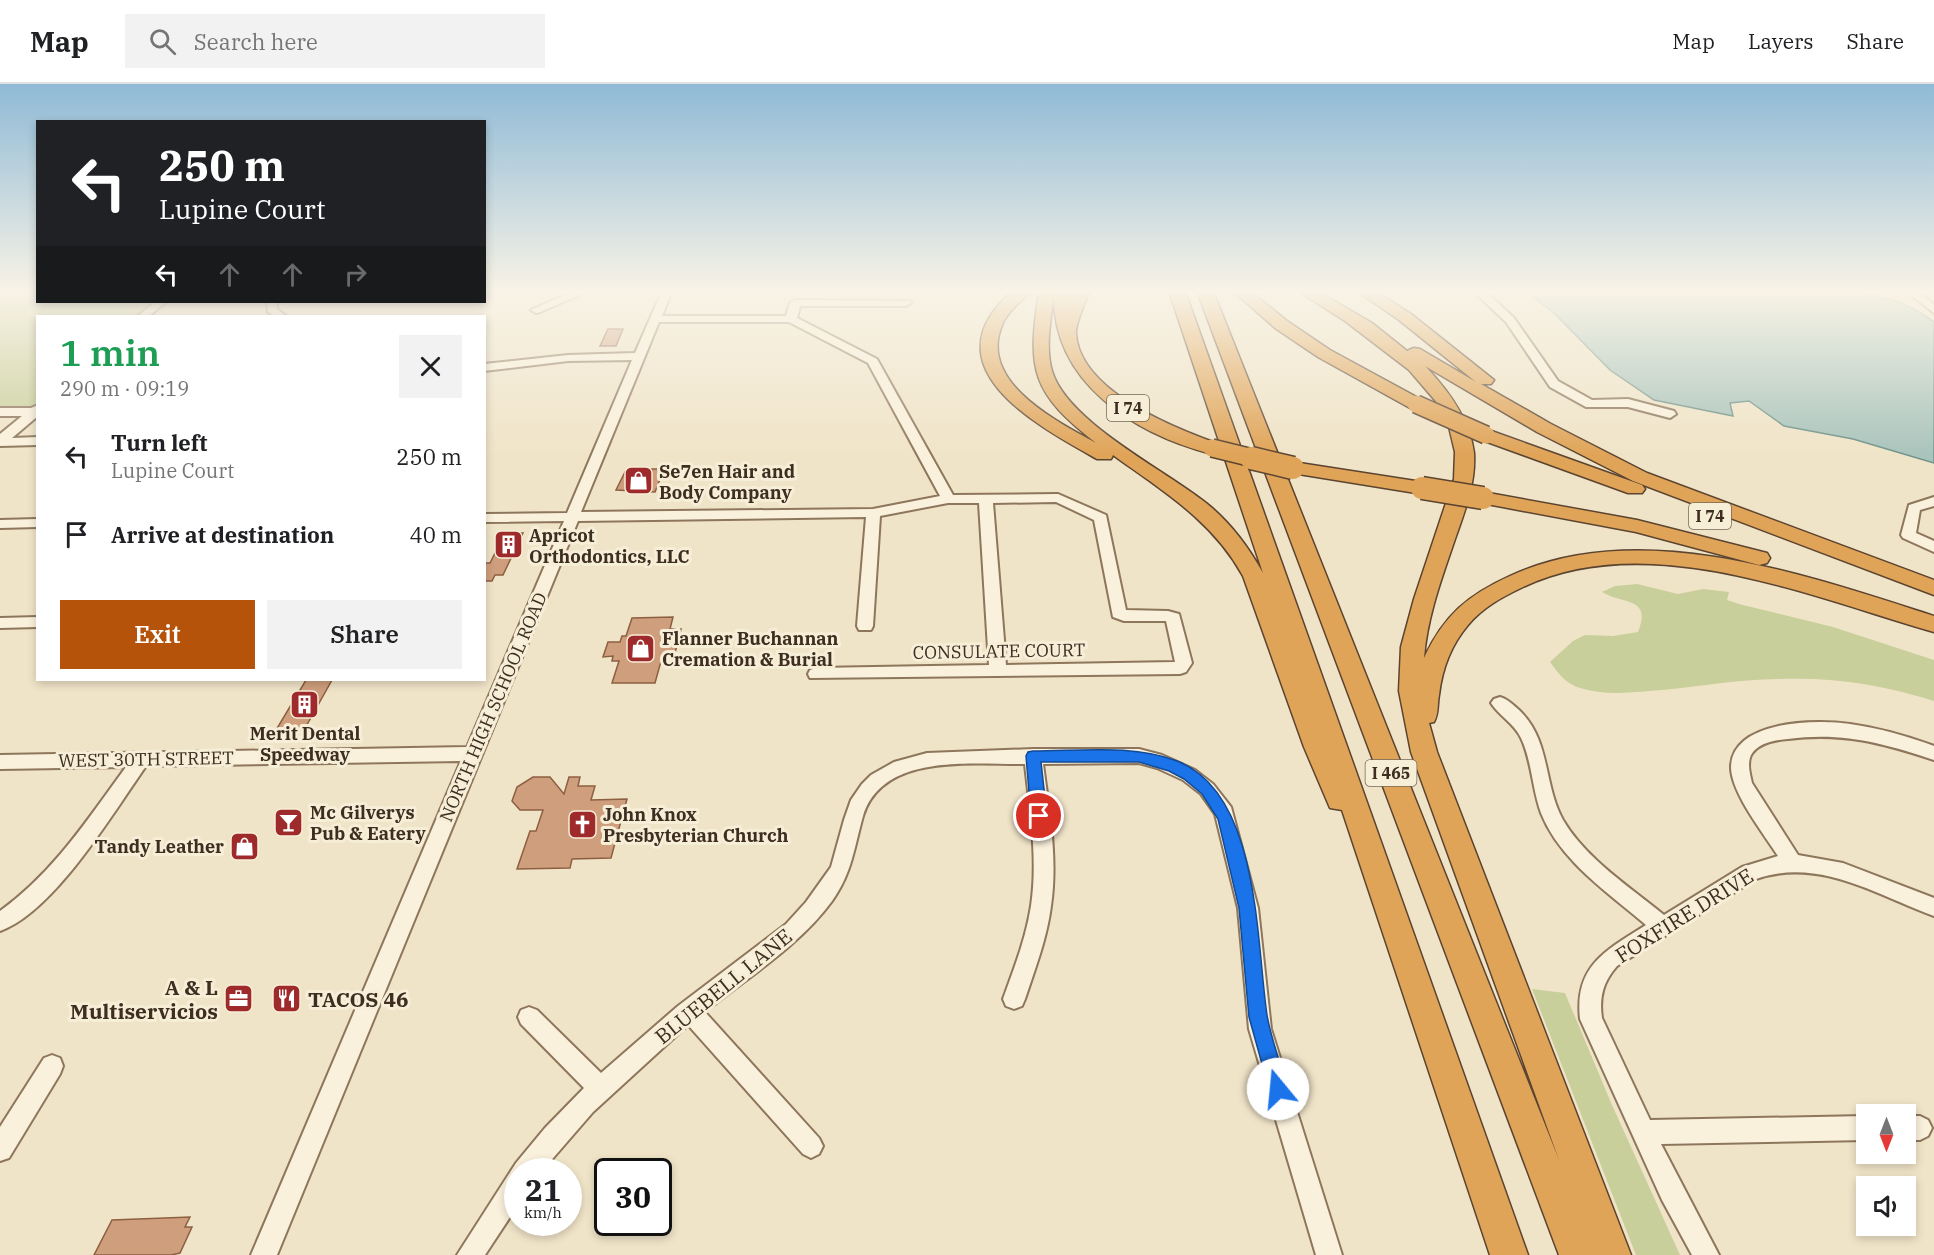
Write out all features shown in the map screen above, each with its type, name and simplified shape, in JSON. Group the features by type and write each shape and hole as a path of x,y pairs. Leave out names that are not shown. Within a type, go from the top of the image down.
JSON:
{"highway":[{"path":"991,346 996,371 1010,392 1039,417 1154,484 1211,521"},
{"path":"1042,346 1044,372 1052,389 1071,412 1093,431 1202,510 1240,553 1256,579 1317,754 1389,902"},
{"name":"I 74","path":"1072,346 1077,360 1107,393 1152,422 1181,437 1212,448 1293,468 1585,515 1676,535 1808,573 1934,617"},
{"name":"I 465","path":"1196,346 1509,1255"},
{"name":"I 465","path":"1225,346 1578,1255"},
{"name":"I 74","path":"1312,346 1375,384 1486,435 1934,595"},
{"path":"1393,346 1432,382 1456,421 1465,445 1464,479 1420,617 1411,669 1416,722 1424,752 1612,1255"},
{"path":"1400,346 1591,453 1677,493 1934,588"},
{"path":"1442,346 1527,413 1591,453"},
{"path":"1439,788 1425,724 1425,698 1440,647 1456,623 1480,601 1506,585 1533,574 1558,567 1608,560 1646,558 1702,563 1800,582 1934,624"}],"street":[{"name":"NORTH HIGH SCHOOL ROAD","path":"264,1255 644,346"},
{"path":"843,346 873,361 948,500"},
{"path":"1527,346 1554,384 1590,404 1628,403 1670,414"},
{"path":"486,368 568,358 640,356"},
{"path":"0,412 36,410"},
{"path":"0,442 36,410"},
{"path":"0,442 36,441"},
{"name":"CONSULATE COURT","path":"816,674 1182,666 1184,663 1173,618 1119,614 1101,518 1058,498 986,499"},
{"path":"486,518 873,513 948,500 986,499 998,671"},
{"path":"1934,501 1914,508 1908,535 1934,546"},
{"path":"865,626 873,513"},
{"path":"0,524 36,523"},
{"path":"0,623 36,622"},
{"path":"1500,703 1521,723 1532,744 1550,810 1560,831 1583,857 1663,927"},
{"path":"1792,863 1743,784 1739,770 1741,758 1752,743 1772,734 1835,730 1893,739 1934,753"},
{"name":"WEST 30TH STREET","path":"0,762 472,754"},
{"path":"1014,999 1036,930 1043,883 1044,856 1033,756"},
{"name":"BLUEBELL LANE","path":"536,1158 560,1129 600,1088 690,1011 793,930 821,900 842,864 857,807 871,786 883,777 898,767 921,760 1033,756 1127,756 1162,762 1199,781 1221,808 1229,827 1248,908 1260,1029 1329,1255"},
{"path":"0,922 35,897 53,879 141,759"},
{"name":"FOXFIRE DRIVE","path":"1706,1255 1671,1191 1591,1019 1589,998 1598,971 1610,959 1756,869 1768,865 1792,863 1823,866 1850,874 1934,907"},
{"path":"690,1011 811,1146"},
{"path":"529,1017 600,1088"},
{"path":"0,1149 52,1066"},
{"path":"1643,1132 1856,1128"},
{"path":"470,1255 504,1203"}],"green space":[{"path":"0,346 36,346 36,403 30,409 0,409"},
{"path":"1637,584 1678,594 1703,589 1729,592 1727,600 1739,604 1833,627 1934,660 1934,701 1878,686 1820,679 1748,680 1623,693 1597,692 1580,688 1566,681 1550,662 1573,641 1585,635 1613,636 1638,632 1641,612 1638,607 1602,592 1615,586"},
{"path":"1532,989 1565,993 1612,1105 1680,1255 1636,1255"}],"water":[{"path":"1586,346 1934,346 1934,463 1853,439 1784,426 1749,401 1730,403 1733,416 1654,400 1610,370"}],"building":[{"name":"Se7en Hair and Body Company","path":"642,469 664,469 655,492 616,490 625,472 640,472"},
{"path":"505,533 523,533 503,575 495,575 492,581 486,581 486,563 490,563"},
{"name":"Flanner Buchannan Cremation & Burial","path":"673,617 670,629 681,629 675,653 663,654 655,683 612,683 619,661 612,661 613,656 603,657 608,642 620,642 622,636 626,636 632,618"},
{"name":"Merit Dental Speedway","path":"305,681 331,681 304,730 276,730"},
{"name":"John Knox Presbyterian Church","path":"533,777 550,777 564,794 569,777 580,777 578,786 595,786 591,800 627,799 611,858 572,859 570,868 517,869 530,831 536,831 543,810 520,810 512,801 517,787"},
{"path":"190,1217 185,1227 192,1227 180,1253 94,1255 112,1220"}],"place":[{"name":"Se7en Hair and Body Company","path":"638,481"},
{"name":"Apricot Orthodontics, LLC","path":"508,545"},
{"name":"Flanner Buchannan Cremation & Burial","path":"641,648"},
{"name":"Merit Dental Speedway","path":"305,704"},
{"name":"Mc Gilverys Pub & Eatery","path":"289,822"},
{"name":"John Knox Presbyterian Church","path":"582,824"},
{"name":"Tandy Leather","path":"245,846"},
{"name":"A & L Multiservicios","path":"239,999"},
{"name":"TACOS 46","path":"287,999"}],"route":[{"path":"1039,816 1033,756 1139,756 1173,766 1199,781 1215,798 1229,827 1248,908 1256,1006 1265,1048 1278,1089"}]}
